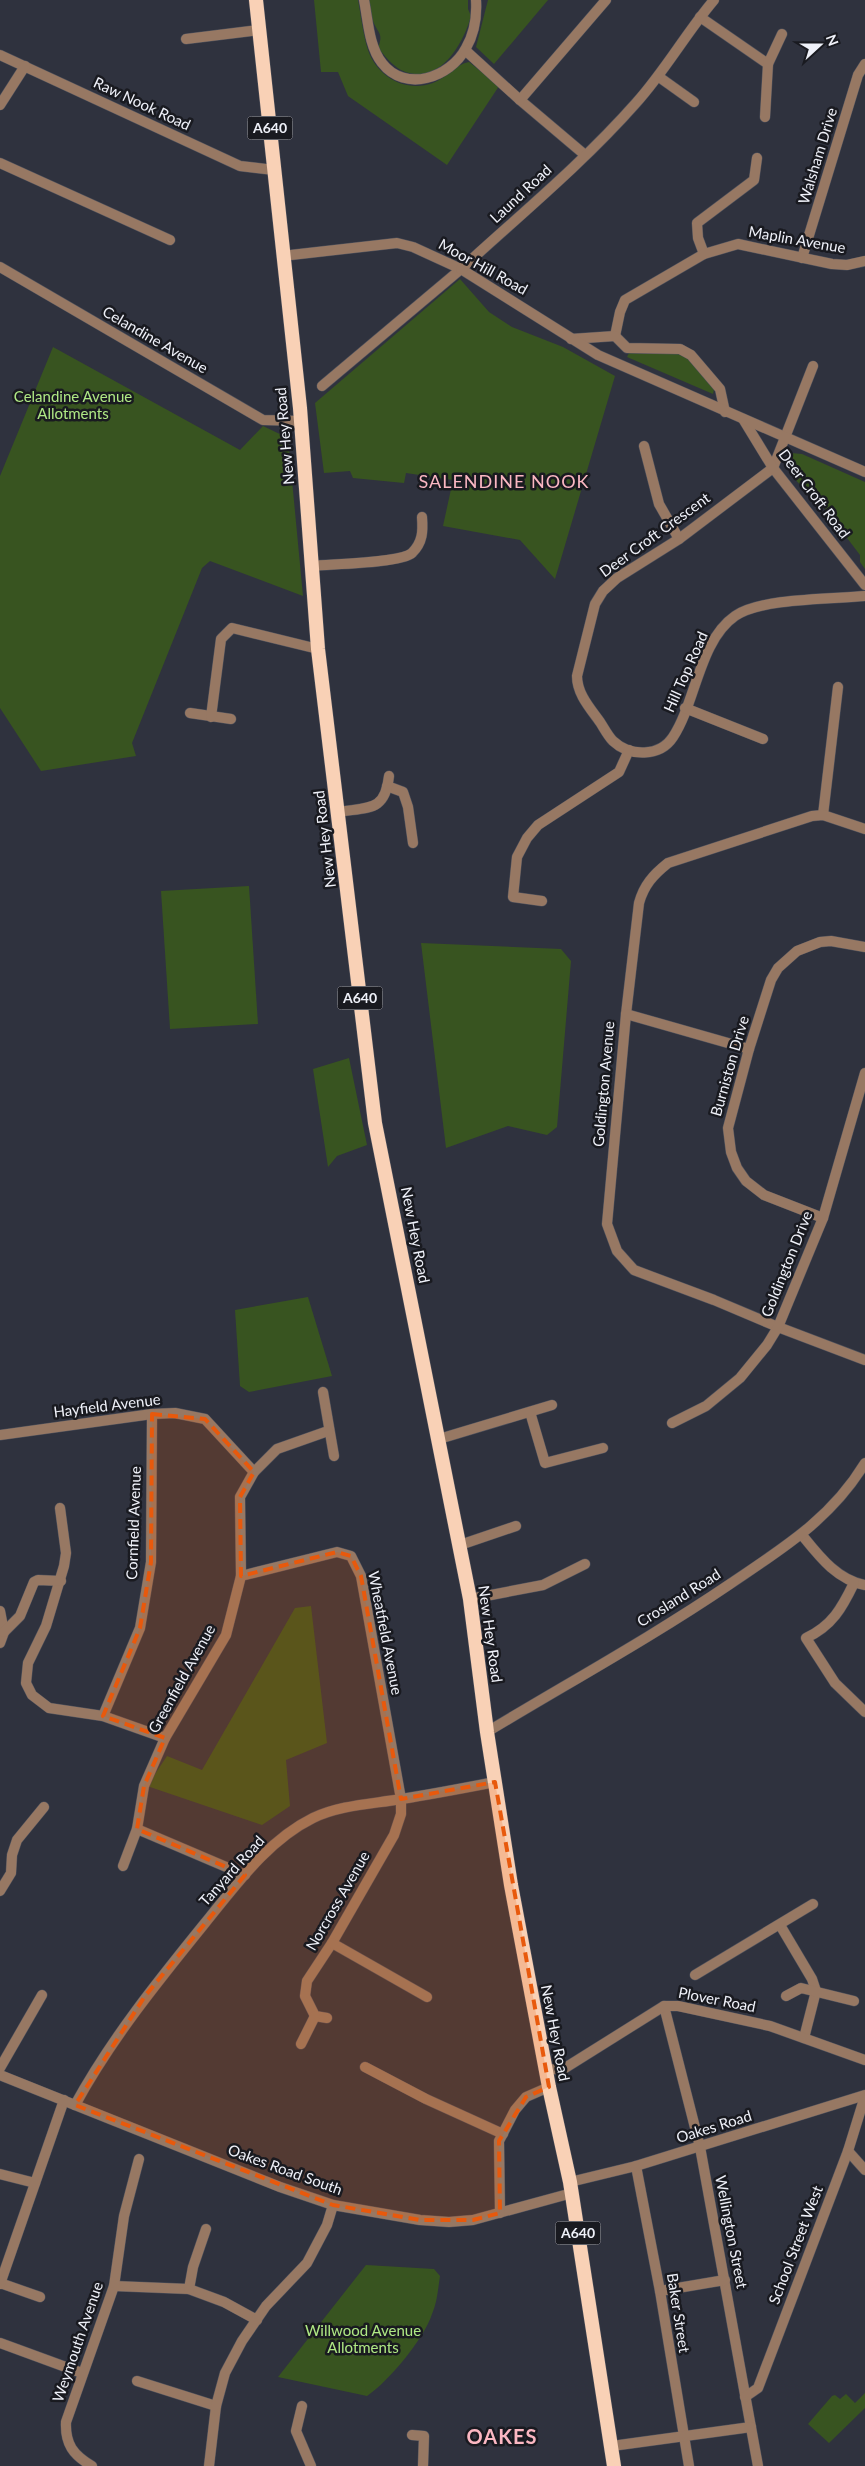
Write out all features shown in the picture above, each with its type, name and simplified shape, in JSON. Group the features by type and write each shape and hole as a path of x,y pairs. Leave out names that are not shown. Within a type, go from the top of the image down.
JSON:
{"highway":[{"name":"New Hey Road","path":"256,0 301,421 318,649 376,1123 440,1439 470,1599 487,1732 511,1885 549,2088 571,2187 614,2466"}],"street":[{"path":"364,0 375,50 382,63 392,72 404,78 417,80 431,78 443,72 466,50 476,20 476,0"},
{"name":"Laund Road","path":"322,386 461,269 585,155 659,77 700,16 714,0"},
{"path":"520,100 600,2"},
{"path":"700,16 768,64"},
{"path":"186,39 259,30"},
{"path":"765,117 768,64 782,34"},
{"path":"466,50 520,100 585,155"},
{"name":"Raw Nook Road","path":"0,55 240,166 274,170"},
{"name":"Walsham Drive","path":"802,258 858,75 865,64"},
{"path":"0,105 25,66"},
{"path":"659,77 694,102"},
{"path":"704,254 698,238 698,224 754,180 757,158"},
{"path":"0,163 170,240"},
{"name":"Moor Hill Road","path":"282,256 397,243 413,247 461,269 496,289 598,355 865,472"},
{"name":"Maplin Avenue","path":"615,336 620,312 625,300 704,254 738,244 802,258 847,265 865,261"},
{"name":"Celandine Avenue","path":"0,267 263,420 301,421"},
{"path":"571,339 615,336 627,348 680,349 691,354 720,389 725,412"},
{"path":"773,468 813,366"},
{"name":"Deer Croft Road","path":"742,419 773,468 865,585"},
{"path":"644,446 658,504 679,539"},
{"name":"Deer Croft Crescent","path":"629,750 614,741 588,706 577,685 577,676 595,604 603,591 617,578 679,539 773,468"},
{"path":"313,566 396,559 411,554 423,535 422,517"},
{"name":"Hill Top Road","path":"629,750 642,753 656,752 675,733 713,642 734,616 763,605 865,596"},
{"path":"211,717 221,639 232,628 318,649"},
{"path":"838,687 823,815 865,829"},
{"path":"685,708 763,739"},
{"path":"190,713 230,719"},
{"path":"542,901 513,897 517,857 527,838 538,825 619,772 629,750"},
{"path":"338,812 375,806 387,793 388,781 403,792 408,807 413,842"},
{"name":"Goldington Avenue","path":"823,815 812,816 668,863 653,875 643,888 639,904 626,1014 607,1224 611,1240 617,1251 634,1270 865,1360"},
{"name":"Burniston Drive","path":"823,1218 764,1195 746,1181 737,1168 731,1152 728,1128 748,1049 771,980 778,968 797,951 820,942 831,941 865,947"},
{"path":"626,1014 748,1049"},
{"name":"Goldington Drive","path":"672,1423 706,1406 740,1378 767,1345 778,1327 823,1218 865,1073"},
{"path":"323,1392 328,1431 334,1456"},
{"path":"440,1439 552,1405"},
{"path":"530,1412 545,1463 603,1448"},
{"name":"Hayfield Avenue","path":"0,1435 152,1414 174,1413 205,1419 254,1472"},
{"name":"Cornfield Avenue","path":"103,1716 140,1628 151,1562 152,1414"},
{"name":"Greenfield Avenue","path":"122,1866 137,1829 144,1786 165,1738 226,1635 241,1576 240,1497 254,1472 278,1449 328,1431"},
{"name":"Crosland Road","path":"487,1732 697,1606 802,1536 836,1505 865,1463"},
{"path":"60,1508 66,1553 61,1581 46,1626 28,1663 26,1684 32,1695 49,1708 103,1716 165,1738"},
{"path":"460,1545 516,1526"},
{"path":"802,1536 825,1563 854,1583 865,1585"},
{"name":"Wheatfield Avenue","path":"241,1576 337,1552 351,1556 361,1576 401,1799"},
{"path":"470,1599 543,1585 585,1564"},
{"path":"0,1643 4,1632 20,1616 34,1582 38,1580 61,1581"},
{"path":"854,1583 842,1609 820,1631 806,1638 835,1683 865,1712"},
{"path":"0,1611 4,1632"},
{"name":"Tanyard Road","path":"75,2105 89,2080 145,1996 245,1874 280,1840 313,1818 344,1807 495,1782"},
{"name":"Norcross Avenue","path":"315,2016 305,1996 307,1981 332,1943 394,1835 401,1814 401,1799"},
{"path":"0,1892 11,1873 12,1855 16,1840 44,1807"},
{"path":"137,1829 245,1874"},
{"path":"694,1975 813,1904"},
{"path":"780,1925 812,1979 816,1991 804,2038"},
{"path":"332,1943 427,1997"},
{"path":"786,1996 801,1988 854,2001"},
{"path":"0,2068 42,1995"},
{"name":"Plover Road","path":"546,2070 565,2068 664,2006 678,2006 770,2026 865,2060"},
{"name":"Wellington Street","path":"664,2006 700,2147 758,2466"},
{"path":"301,2044 315,2016 327,2018"},
{"path":"365,2066 426,2099 503,2134"},
{"name":"Oakes Road South","path":"0,2074 280,2187 333,2206 449,2222 473,2220 543,2201 571,2187"},
{"path":"500,2213 499,2141 515,2110 526,2097 549,2088"},
{"name":"Oakes Road","path":"571,2187 865,2096"},
{"name":"School Street West","path":"745,2397 758,2388 848,2152 865,2096"},
{"path":"40,2297 0,2284 64,2100"},
{"path":"848,2152 865,2170"},
{"name":"Weymouth Avenue","path":"92,2466 78,2458 65,2437 66,2422 114,2286 124,2216 140,2159"},
{"name":"Baker Street","path":"636,2166 660,2290 689,2466"},
{"path":"0,2174 35,2182"},
{"path":"208,2466 216,2406 226,2373 242,2341 266,2306 307,2263 327,2225 333,2206"},
{"path":"189,2289 192,2267 206,2229"},
{"path":"660,2290 725,2280"},
{"path":"114,2286 189,2289 224,2302 257,2320"},
{"path":"0,2343 82,2373"},
{"path":"137,2381 216,2406"},
{"path":"302,2406 296,2430 311,2466"},
{"path":"612,2446 751,2427"},
{"path":"412,2435 424,2436 423,2466"}],"highlighted area":[{"path":"152,1414 205,1419 254,1472 240,1497 241,1576 337,1552 351,1556 361,1576 401,1799 495,1782 549,2087 526,2097 499,2141 500,2213 473,2220 420,2220 333,2205 75,2105 145,1996 245,1875 137,1829 144,1786 165,1738 103,1716 140,1628 151,1562"}],"green space":[{"path":"314,0 358,0 363,31 372,60 385,75 394,80 403,84 423,86 438,81 460,65 469,62 499,86 447,165 348,96 338,72 321,72"},
{"path":"369,0 468,0 468,9 471,16 462,39 447,61 426,73 414,74 398,68 378,48 380,34 372,19"},
{"path":"488,0 548,0 494,64 476,47"},
{"path":"460,279 489,312 512,327 563,347 615,376 555,579 520,540 443,526 453,480 406,473 404,483 353,478 350,471 324,473 315,403"},
{"name":"Celandine Avenue Allotments","path":"53,347 240,450 263,426 288,438 303,596 210,561 202,568 132,743 136,756 41,771 0,708 0,476"},
{"path":"629,353 678,354 689,358 714,389 713,394 627,357"},
{"path":"791,453 802,454 865,482 865,569 860,562 860,555 812,492 803,487 794,478 787,461 787,456"},
{"path":"249,886 258,1024 170,1029 161,891"},
{"path":"421,943 561,949 571,961 557,1127 547,1135 508,1126 446,1148"},
{"path":"349,1058 367,1145 337,1156 328,1167 313,1069"},
{"path":"308,1297 332,1376 249,1392 240,1386 235,1310"},
{"path":"311,1606 327,1743 286,1760 290,1806 262,1825 147,1786 167,1756 202,1770 295,1608"},
{"name":"Willwood Avenue Allotments","path":"366,2265 434,2269 440,2276 435,2305 428,2324 404,2359 385,2381 367,2396 278,2377"},
{"path":"865,2393 865,2408 829,2443 808,2424 832,2396 835,2395 840,2399 846,2394 855,2403"}],"district":[{"name":"SALENDINE NOOK","path":"504,482"},
{"name":"OAKES","path":"502,2437"}]}
